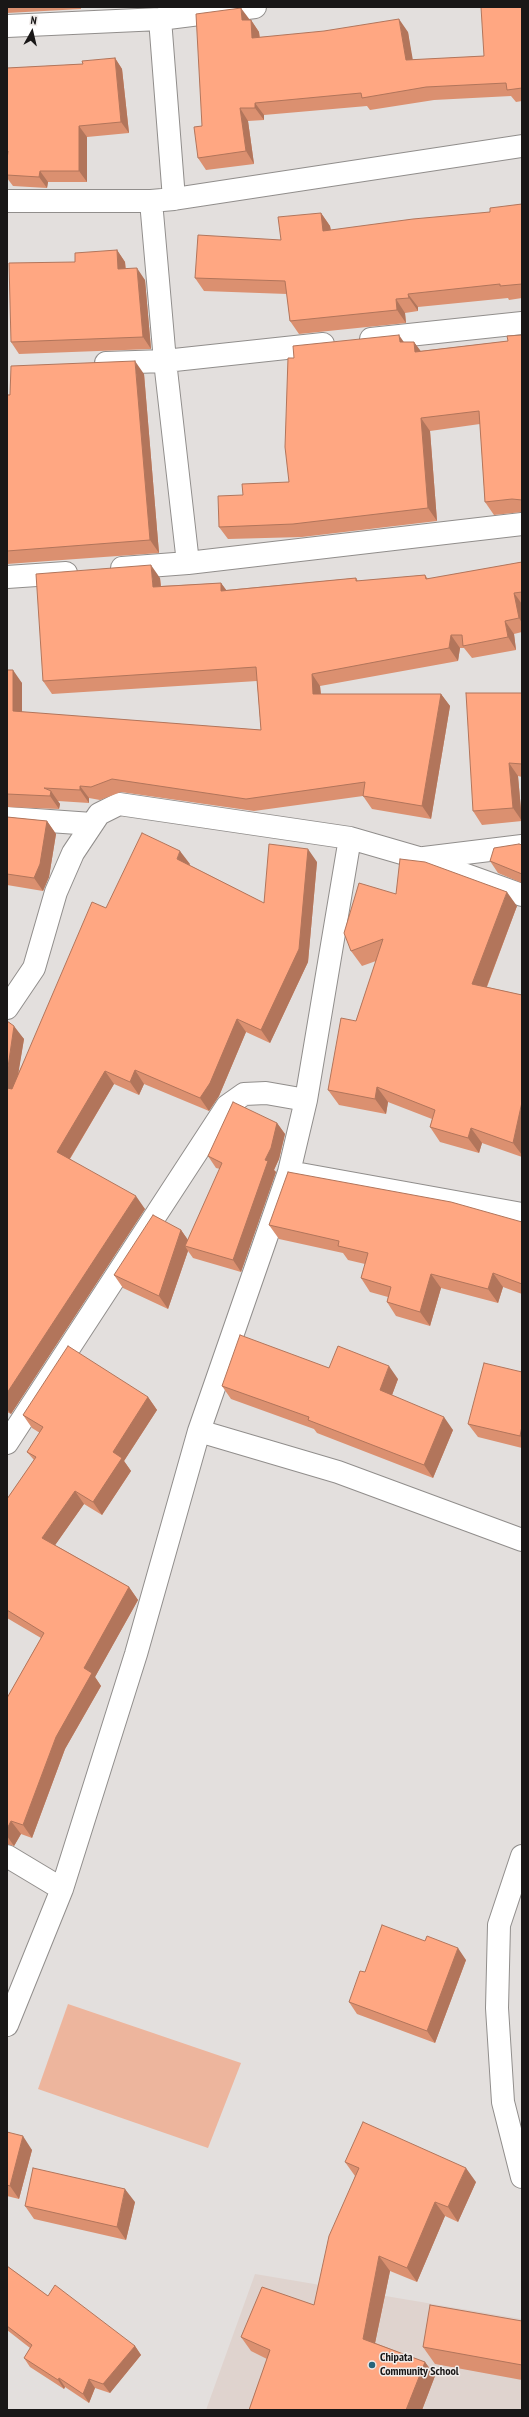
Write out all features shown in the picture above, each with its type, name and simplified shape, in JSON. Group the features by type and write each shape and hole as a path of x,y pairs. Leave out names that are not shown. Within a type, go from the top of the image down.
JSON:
{"street":[{"path":"7,26 160,19 255,7"},
{"path":"160,19 174,198"},
{"path":"7,201 151,201 522,146"},
{"path":"151,201 165,361 188,564"},
{"path":"86,364 165,361 522,323"},
{"path":"7,577 188,564 522,524"},
{"path":"7,1008 34,968 56,892 72,853 99,814 119,804 350,838 419,858 522,895"},
{"path":"7,818 92,824"},
{"path":"7,2025 62,1889 136,1654 199,1431 289,1172 306,1100 350,838"},
{"path":"419,858 522,846"},
{"path":"7,1443 14,1419 227,1106 244,1094 266,1093 306,1100"},
{"path":"289,1172 522,1214"},
{"path":"199,1431 338,1472 522,1540"},
{"path":"7,1856 62,1889"},
{"path":"522,1856 499,1925 497,2008 503,2102 522,2177"}],"shaded area":[{"path":"68,2004 241,2063 208,2148 38,2089"},
{"name":"Chipata Community School","path":"255,2274 522,2319 522,2410 206,2410"}],"building":[{"path":"481,7 522,7 522,88 507,90 506,83 426,87 362,98 361,93 255,103 255,108 240,108 246,151 198,158 194,127 202,126 196,14 241,8 242,20 251,20 252,38 324,31 399,19 406,60 484,56"},
{"path":"115,58 121,122 79,126 79,171 40,171 39,177 7,175 7,68 83,64 82,61"},
{"path":"522,204 522,284 500,286 500,284 408,294 409,298 396,299 397,310 290,321 285,281 195,278 198,235 281,240 278,217 321,213 323,231 413,219 490,212 490,208"},
{"path":"117,250 118,269 137,268 143,337 11,342 9,263 75,262 75,253"},
{"path":"399,335 400,342 414,342 415,352 508,341 507,336 522,335 522,500 512,499 485,502 479,411 421,418 428,508 293,524 219,527 218,496 243,495 242,484 289,482 285,447 288,358 294,358 293,346"},
{"path":"135,361 150,540 7,551 7,395 10,395 11,366"},
{"path":"522,562 522,592 514,593 519,618 505,621 508,637 463,646 462,635 451,635 449,648 312,674 313,694 441,694 422,806 363,796 365,782 246,799 112,779 91,787 80,786 80,790 44,788 51,791 50,796 7,794 7,670 13,670 13,711 261,730 256,667 43,681 36,574 151,565 153,587 221,583 221,591 356,578 356,581 425,575 426,579"},
{"path":"466,693 522,693 522,764 509,763 513,808 473,811"},
{"path":"7,817 47,821 40,864 34,878 7,874"},
{"path":"142,833 180,851 177,859 264,903 269,844 308,849 299,949 261,1030 237,1019 210,1083 200,1098 135,1070 130,1082 105,1071 57,1152 136,1196 7,1393 7,1088 12,1089 92,902 106,908"},
{"path":"519,844 522,845 522,874 490,861 494,848"},
{"path":"400,859 425,862 507,892 472,984 522,995 522,1102 513,1143 471,1128 468,1138 430,1127 435,1110 377,1087 375,1099 328,1090 341,1018 356,1021 383,939 351,951 344,933 359,883 396,894"},
{"path":"7,1021 14,1026 7,1074"},
{"path":"233,1102 277,1123 271,1148 265,1160 268,1161 233,1260 185,1246 222,1163 208,1156"},
{"path":"288,1172 451,1202 522,1222 522,1284 493,1273 488,1289 431,1274 420,1312 387,1302 391,1287 361,1278 368,1253 338,1246 339,1241 269,1225"},
{"path":"153,1215 181,1230 159,1296 114,1275"},
{"path":"240,1335 329,1368 338,1346 389,1366 380,1390 444,1417 424,1465 308,1420 309,1417 222,1386"},
{"path":"68,1346 148,1397 113,1452 122,1458 93,1502 75,1491 42,1538 129,1587 84,1668 92,1673 56,1737 23,1825 11,1821 7,1829 7,1698 44,1633 7,1610 7,1499 36,1457 27,1452 43,1427 23,1415"},
{"path":"484,1363 522,1372 522,1426 520,1436 468,1424"},
{"path":"382,1925 425,1941 427,1936 458,1948 427,2031 349,2002 360,1971 365,1972"},
{"path":"363,2122 466,2168 448,2207 435,2202 407,2268 379,2256 363,2339 425,2362 406,2410 249,2410 270,2350 241,2337 262,2287 314,2305 329,2236 359,2168 345,2162"},
{"path":"7,2132 23,2136 10,2186 7,2185"},
{"path":"33,2168 125,2189 117,2227 25,2206"},
{"path":"7,2266 48,2296 55,2285 135,2346 103,2384 89,2379 83,2394 24,2358 32,2345 7,2326"},
{"path":"430,2305 522,2321 522,2365 423,2347"}],"place":[{"name":"Chipata Community School","path":"372,2365"}]}
